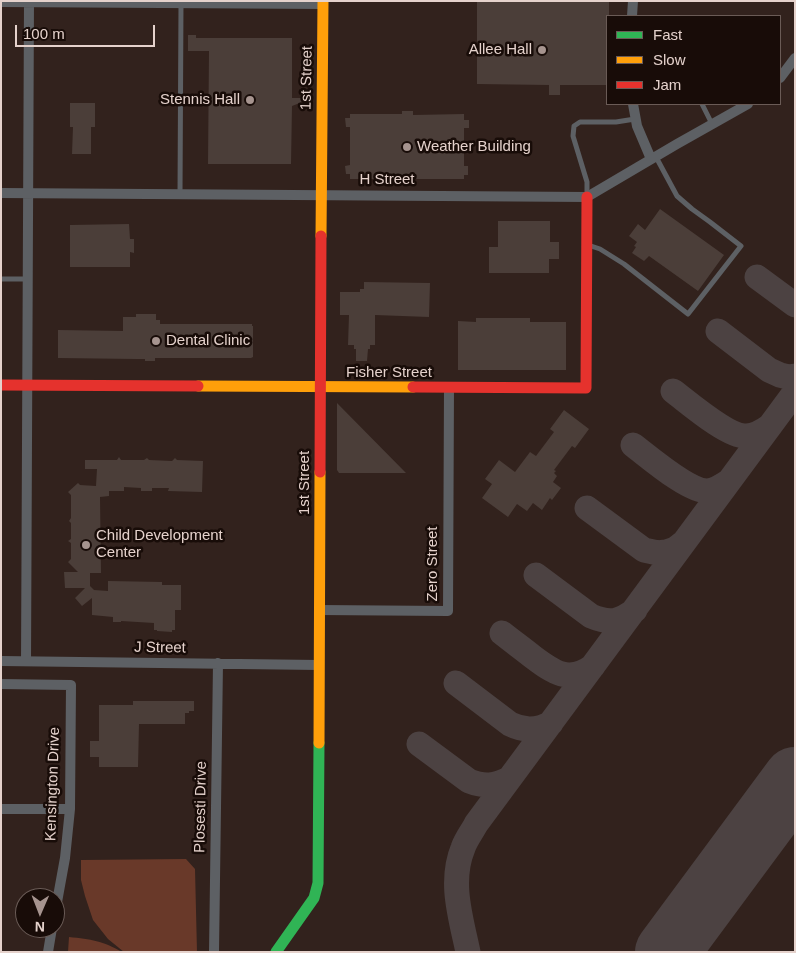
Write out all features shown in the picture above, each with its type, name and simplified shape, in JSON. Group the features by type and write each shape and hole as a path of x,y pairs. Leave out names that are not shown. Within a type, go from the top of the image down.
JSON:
{"street":[{"path":"632,15 633,1"},
{"path":"1,2 323,3"},
{"path":"26,661 29,2"},
{"name":"1st Street","path":"276,952 314,898 318,883 323,3"},
{"path":"781,77 795,58"},
{"path":"633,105 639,133 653,158"},
{"path":"587,197 746,105"},
{"name":"H Street","path":"1,193 587,197"},
{"name":"Fisher Street","path":"1,385 586,388 587,197"},
{"name":"Zero Street","path":"319,610 448,611 450,388"},
{"name":"J Street","path":"1,661 319,665"},
{"name":"Plosesti Drive","path":"214,952 218,664"},
{"name":"Kensington Drive","path":"1,684 71,685 70,809 60,888"},
{"path":"1,809 70,809"},
{"path":"48,952 50,938"}],"lane":[{"path":"180,194 181,3"},
{"path":"702,105 712,124"},
{"path":"587,197 587,182 573,136 574,126 580,122 616,122 635,119"},
{"path":"587,245 600,249 624,264 688,314 741,246 677,196 653,158"},
{"path":"2,279 28,279"}],"shaded area":[{"path":"186,859 195,869 197,952 124,952 108,939 93,920 81,880 81,860"},
{"path":"69,937 97,941 122,952 68,952"}],"building":[{"name":"Allee Hall","path":"477,1 609,1 609,15 606,15 606,85 560,85 560,95 549,95 549,85 477,84"},
{"name":"Stennis Hall","path":"188,35 196,35 196,38 292,38 292,98 310,99 292,106 291,164 208,164 209,51 188,51"},
{"path":"70,103 95,103 95,127 91,127 91,154 72,154 73,127 70,127"},
{"name":"Weather Building","path":"402,111 413,111 413,115 464,114 464,120 469,120 469,128 464,128 464,166 468,166 468,175 464,175 464,179 412,179 412,183 401,183 401,179 350,179 350,174 346,174 345,166 350,165 350,127 346,127 345,118 350,118 350,114 402,114"},
{"path":"660,209 724,255 698,291 649,256 644,261 632,253 637,242 629,236 638,224 645,230"},
{"path":"498,221 550,221 550,242 559,242 559,259 549,259 549,273 489,273 489,247 498,247"},
{"path":"129,224 130,239 134,239 134,253 130,252 130,267 70,267 70,225"},
{"path":"364,282 430,283 429,317 375,315 375,345 370,345 370,349 368,349 367,361 356,361 354,345 348,345 349,315 340,315 340,292 360,292 360,289 364,289"},
{"name":"Dental Clinic","path":"136,314 156,314 156,320 160,320 160,324 252,324 253,357 155,358 155,361 145,361 145,359 58,358 58,330 123,331 123,317 136,317"},
{"path":"476,318 530,318 530,322 566,322 566,370 458,370 458,321 476,322"},
{"path":"337,403 406,473 339,473 337,470"},
{"path":"564,410 589,429 575,448 572,446 554,470 557,476 553,482 561,488 552,500 550,498 542,510 533,503 527,511 517,504 508,517 482,498 492,484 485,479 499,460 515,472 530,452 536,456 554,432 550,429"},
{"name":"Child Development Center","path":"119,457 121,460 144,460 147,458 149,460 172,461 175,458 177,460 203,461 202,492 168,491 169,488 152,488 152,491 141,491 141,488 124,487 124,491 109,491 109,496 100,497 101,573 90,573 90,586 94,590 108,591 108,581 162,582 162,585 181,585 181,610 175,610 175,630 172,630 172,632 154,630 154,623 113,622 113,617 92,615 92,598 82,606 75,598 85,588 65,588 64,572 78,572 68,562 71,559 71,543 68,541 71,539 71,523 69,521 71,518 71,495 68,492 78,483 80,485 96,486 97,469 85,469 85,460 117,460"},
{"path":"133,701 194,701 194,711 185,713 185,724 139,724 138,767 99,767 99,757 90,757 90,741 99,741 99,705 133,705"}],"taxiway":[{"path":"757,277 795,305"},
{"path":"718,331 769,370 788,377 795,376"},
{"path":"673,391 719,425 738,435 753,435 770,426"},
{"path":"468,952 457,887 459,861 467,839 476,824 795,392"},
{"path":"633,445 669,473 700,490 708,491 729,481"},
{"path":"587,508 644,550 658,553 666,552 675,549 684,542"},
{"path":"536,575 591,616 598,619 609,621 619,619 635,610"},
{"path":"502,633 540,662 562,674 576,674 593,666"},
{"path":"456,683 510,724 525,729 536,729 551,723"},
{"path":"419,744 469,781 489,785 509,779"}],"runway":[{"path":"667,952 795,779"}],"traffic: fast":[{"path":"276,952 314,898 318,883 319,743"}],"traffic: slow":[{"path":"321,236 323,1"},
{"path":"198,386 413,387"},
{"path":"319,743 320,472"}],"traffic: jam":[{"path":"413,387 586,388 587,197"},
{"path":"320,472 321,236"},
{"path":"1,385 198,386"}],"place":[{"name":"Allee Hall","path":"542,50"},
{"name":"Stennis Hall","path":"250,100"},
{"name":"Weather Building","path":"407,147"},
{"name":"Dental Clinic","path":"156,341"},
{"name":"Child Development Center","path":"86,545"}]}
